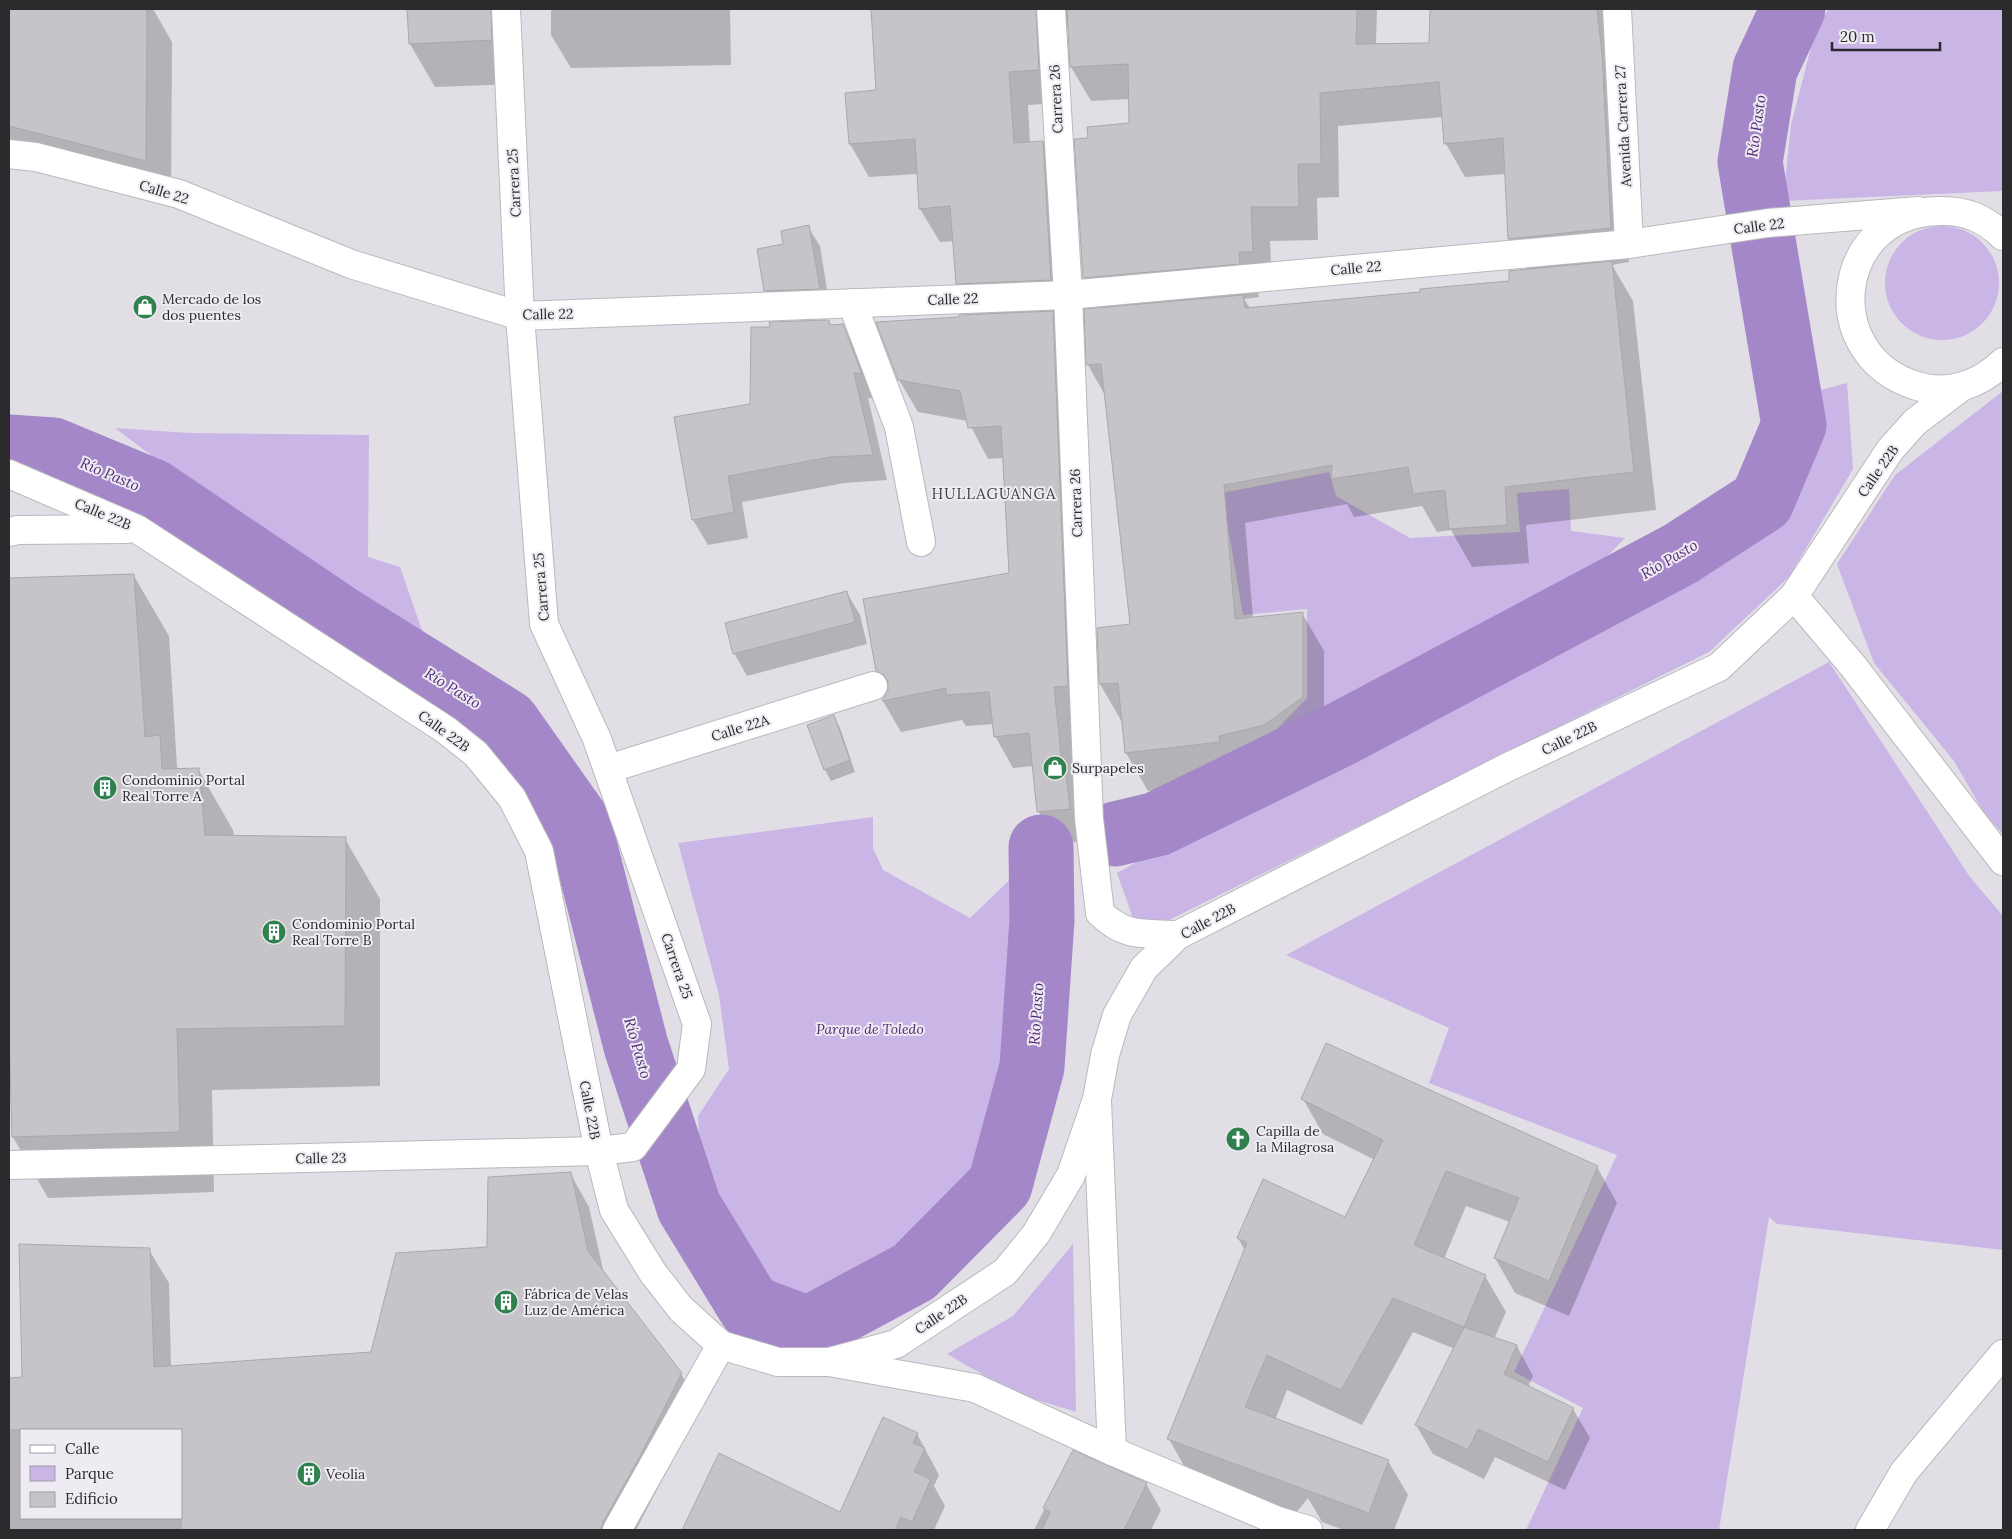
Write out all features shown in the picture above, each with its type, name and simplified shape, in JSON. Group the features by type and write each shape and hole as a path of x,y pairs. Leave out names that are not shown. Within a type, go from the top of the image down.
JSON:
{"main road":[{"name":"Carrera 25","path":"506,9 520,316 544,624 597,738 697,1024 690,1069 632,1147"},
{"name":"Carrera 26","path":"1051,9 1068,295 1088,819 1100,913 1111,924 1125,932 1178,935"},
{"name":"Avenida Carrera 27","path":"1617,9 1629,244"},
{"name":"Calle 22","path":"9,154 36,157 179,194 351,264 520,316 1068,295 1629,244 1768,223 1918,211 1958,210"},
{"path":"1958,210 2003,208"},
{"path":"1958,210 1991,224 2003,236"},
{"path":"1918,211 1889,224 1867,245 1853,274 1849,304 1857,336 1874,361 1899,381 1928,390 1960,388 1988,376 2003,362"},
{"path":"852,303 899,427 921,542"},
{"name":"Calle 22B","path":"9,474 137,529 446,730 476,754 512,798 539,851 599,1151 614,1210 653,1273 681,1309 721,1345 778,1362 829,1362 896,1344 1004,1272 1036,1234 1071,1175 1097,1099 1105,1055 1117,1015 1144,968 1178,935 1506,768 1719,667 1794,596 1890,450 1915,422 1960,388"},
{"path":"9,532 18,530 137,529"},
{"path":"1794,596 1853,666 2003,860"},
{"name":"Calle 22A","path":"608,769 873,686"},
{"path":"1097,1099 1112,1451"},
{"name":"Calle 23","path":"9,1165 599,1151 632,1147"},
{"path":"617,1530 721,1345"},
{"path":"1870,1530 1904,1472 2003,1354"},
{"path":"829,1362 975,1388 1112,1451 1278,1521 1308,1530"}],"green space":[{"path":"1829,9 2003,9 2003,191 1783,201 1791,125 1816,28"},
{"path":"1942,226 1964,231 1982,243 1994,261 1999,283 1994,305 1982,323 1964,335 1942,340 1920,335 1902,323 1890,305 1885,283 1890,261 1902,243 1920,231"},
{"path":"1847,383 1853,469 1789,577 1709,652 1155,927 1134,921 1117,873 1680,554 1762,501 1793,425 1790,393 1817,391"},
{"path":"2003,391 2003,834 1984,813 1954,761 1874,663 1837,564 1895,475"},
{"path":"115,428 189,433 369,435 368,557 400,567 423,633 233,517"},
{"path":"1329,472 1336,496 1410,538 1520,532 1517,493 1569,489 1571,531 1625,538 1564,600 1373,703 1275,731 1307,698 1307,609 1243,615 1222,493"},
{"path":"1829,662 1970,877 2003,916 2003,1250 1777,1224 1769,1217 1719,1530 1526,1530 1583,1408 1514,1372 1617,1155 1429,1083 1449,1028 1286,955"},
{"name":"Parque de Toledo","path":"873,817 873,848 883,870 970,918 1022,868 1033,889 1024,1006 999,1112 975,1184 933,1235 870,1277 811,1304 770,1293 723,1227 700,1156 698,1116 729,1069 719,995 678,843"},
{"path":"1073,1244 1076,1412 1015,1393 947,1354 1013,1316"}],"building":[{"path":"9,9 147,9 146,161 9,126"},
{"path":"407,9 491,9 492,40 409,44"},
{"path":"871,9 1036,9 1039,70 1009,72 1014,143 1043,141 1051,280 956,284 950,206 919,209 915,139 849,144 845,93 876,90"},
{"path":"1067,9 1357,9 1356,44 1429,43 1430,9 1597,9 1602,54 1611,228 1508,239 1503,138 1444,144 1439,82 1320,93 1321,164 1298,164 1299,207 1251,207 1253,252 1239,252 1240,264 1083,278 1074,139 1088,138 1087,127 1129,123 1128,64 1070,67"},
{"path":"809,225 820,289 764,291 757,249 783,244 781,231"},
{"path":"1612,261 1634,472 1505,487 1507,525 1449,529 1445,490 1413,494 1408,467 1331,479 1332,465 1224,485 1235,619 1303,612 1303,697 1264,725 1219,736 1220,742 1125,753 1118,683 1099,684 1097,628 1130,624 1101,364 1086,365 1084,309 1243,295 1245,308 1420,292 1420,289 1509,281 1509,271"},
{"path":"1053,311 1068,686 1054,687 1063,774 1066,774 1070,809 1037,812 1029,733 994,737 989,692 946,695 946,688 882,701 888,690 888,682 884,675 876,671 863,599 1009,573 1001,426 968,428 960,391 898,380 876,322 959,317 959,315"},
{"path":"829,320 830,325 843,324 862,374 854,373 873,455 830,457 728,476 734,512 692,520 674,417 750,404 751,327 770,327 769,322"},
{"path":"134,574 145,737 160,735 162,769 199,768 205,835 346,837 345,1026 177,1029 180,1132 12,1137 9,1031 9,578"},
{"path":"847,591 855,622 733,654 725,623"},
{"path":"834,715 850,760 824,770 807,725"},
{"path":"1326,1043 1598,1166 1549,1281 1494,1258 1519,1198 1446,1171 1414,1245 1486,1275 1464,1327 1393,1298 1341,1390 1267,1355 1245,1407 1389,1460 1369,1513 1167,1439 1247,1243 1237,1238 1263,1179 1345,1217 1383,1140 1301,1099"},
{"path":"571,1172 588,1251 682,1373 638,1460 603,1522 601,1530 181,1530 182,1429 9,1430 9,1378 22,1377 19,1244 150,1248 154,1367 371,1352 396,1253 487,1247 488,1177"},
{"path":"1464,1327 1517,1345 1504,1374 1574,1408 1548,1462 1478,1429 1468,1450 1415,1425"},
{"path":"883,1417 918,1433 913,1443 925,1448 914,1472 931,1479 912,1522 901,1517 895,1530 682,1530 719,1453 840,1512"},
{"path":"1073,1450 1147,1483 1124,1530 1042,1530 1050,1512 1043,1508"}],"waterway":[{"name":"Río Pasto","path":"1115,834 1157,824 1341,734 1680,554 1762,501 1794,425 1750,162 1765,69 1793,9"},
{"name":"Río Pasto","path":"9,447 53,450 152,491 339,617 507,722 579,824 636,1046 689,1207 750,1307 808,1329 914,1272 1000,1185 1032,1067 1042,920 1041,847"}],"place":[{"name":"Mercado de los dos puentes","path":"145,307"},
{"name":"Surpapeles","path":"1055,768"},
{"name":"Condominio Portal Real Torre A","path":"105,788"},
{"name":"Condominio Portal Real Torre B","path":"274,932"},
{"name":"Capilla de la Milagrosa","path":"1238,1139"},
{"name":"Fábrica de Velas Luz de América","path":"506,1302"},
{"name":"Veolia","path":"309,1474"}],"district":[{"name":"HULLAGUANGA","path":"994,493"}]}
